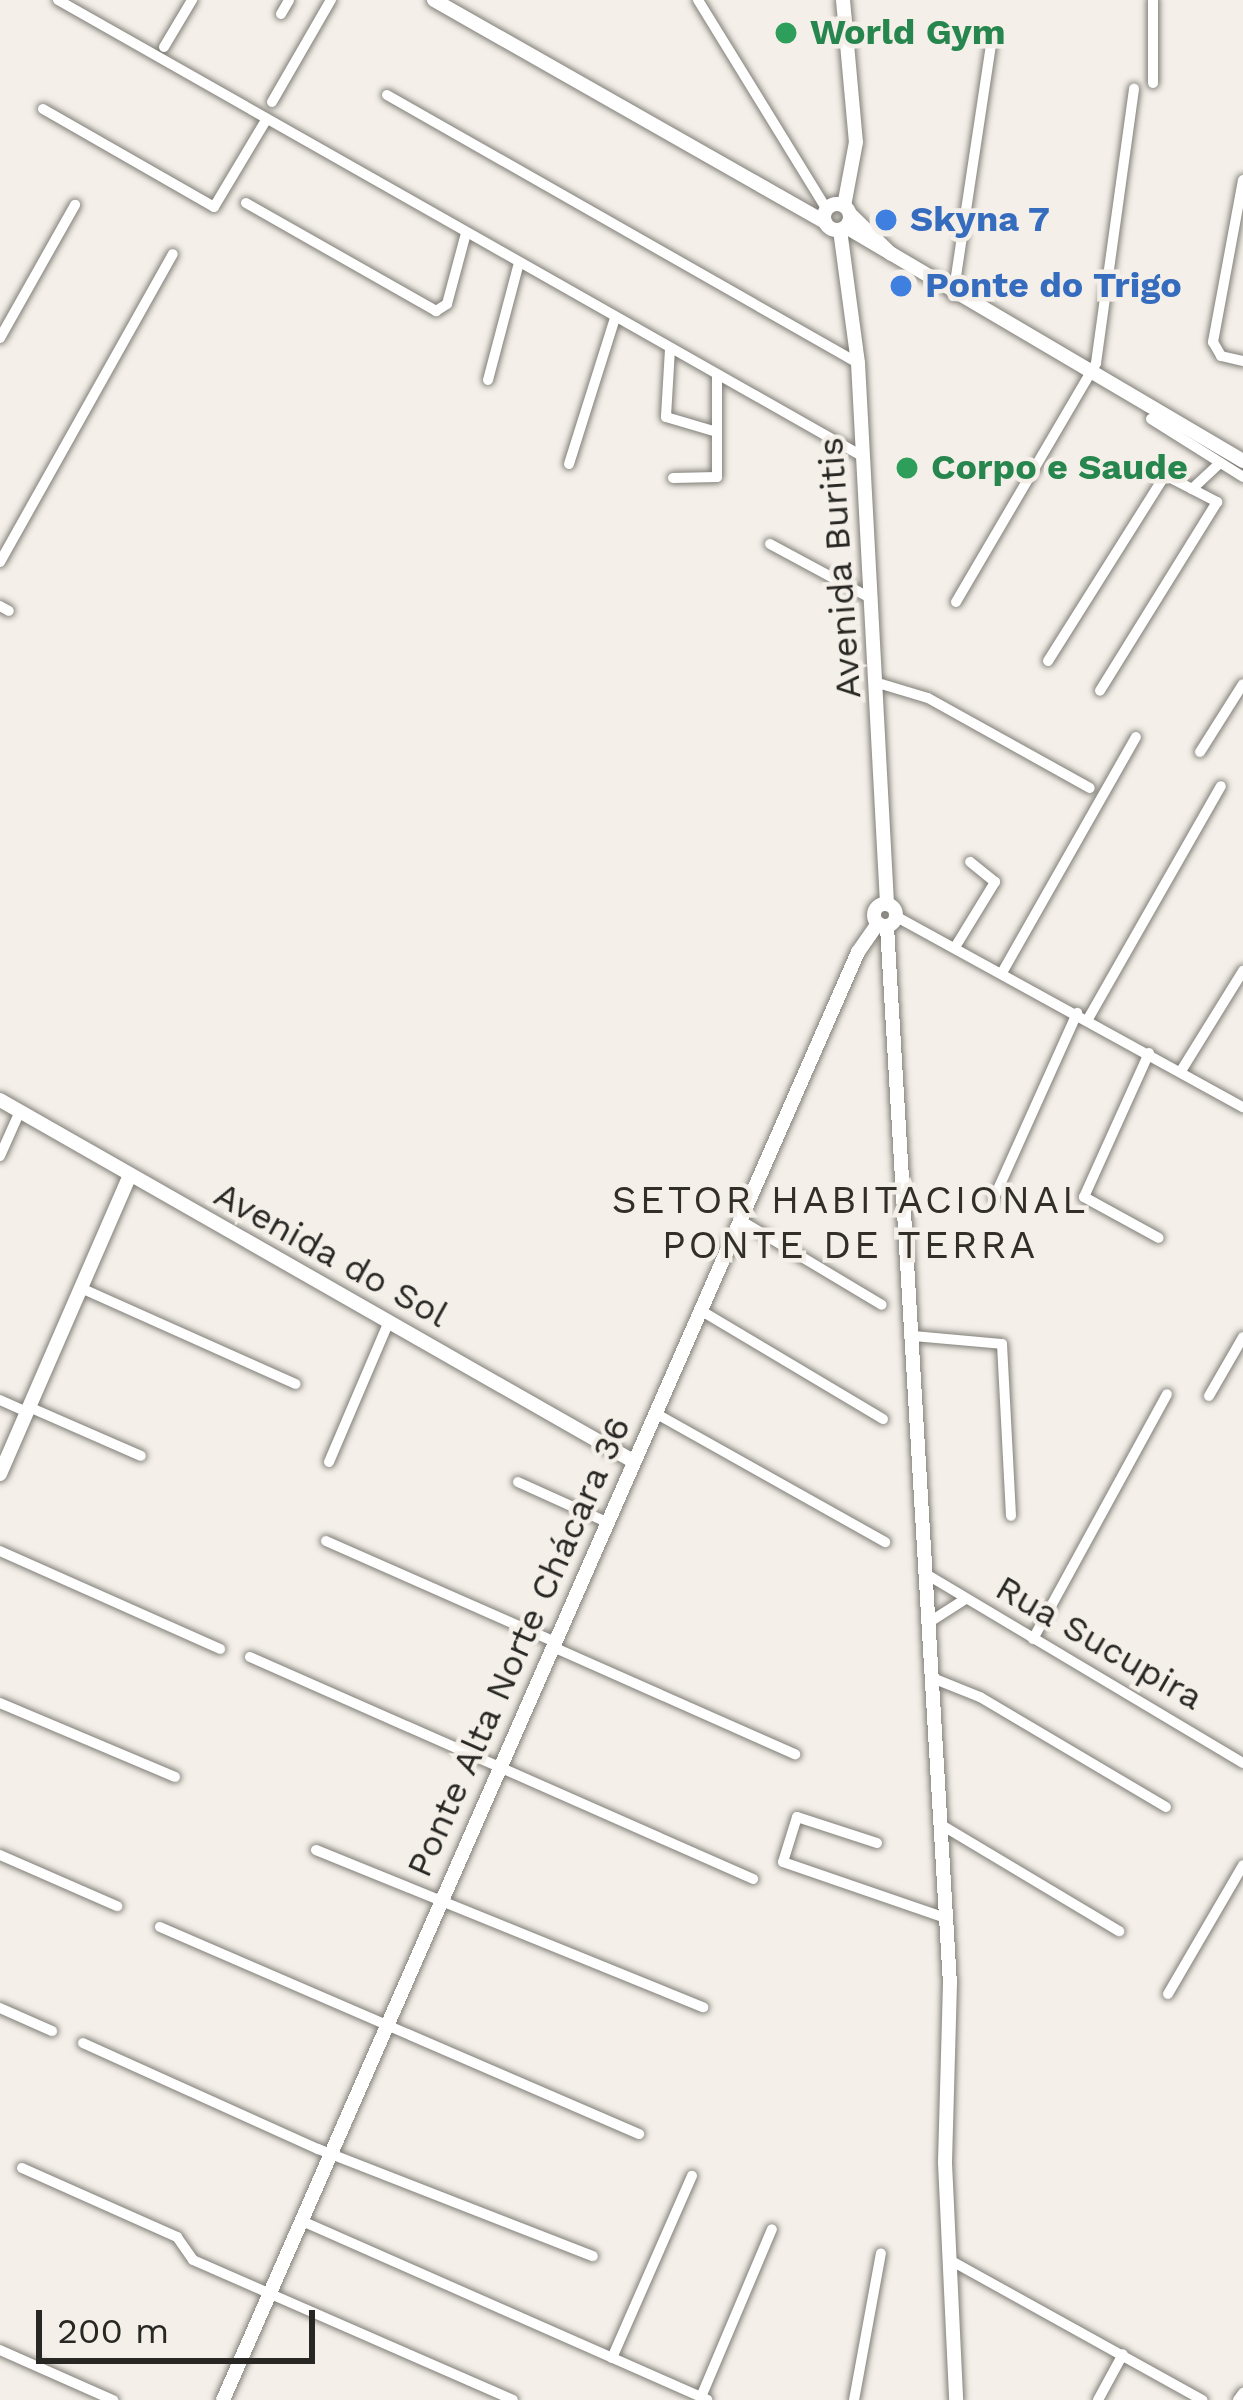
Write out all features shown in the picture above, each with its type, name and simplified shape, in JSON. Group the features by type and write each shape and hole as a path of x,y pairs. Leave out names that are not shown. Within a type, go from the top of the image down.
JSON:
{"street":[{"path":"58,0 862,456"},
{"path":"164,46 192,0"},
{"path":"281,14 289,0"},
{"path":"272,103 331,0"},
{"path":"434,0 839,218 953,296 1230,459 1243,477"},
{"path":"698,0 839,218"},
{"name":"Avenida Buritis","path":"843,0 856,142 839,218 858,363 946,1918 951,2026 947,2259 956,2400"},
{"path":"1153,0 1153,83"},
{"path":"953,296 991,44"},
{"path":"956,602 1092,374 1134,88"},
{"path":"387,95 858,363"},
{"path":"43,109 214,207 266,120"},
{"path":"1243,180 1213,341 1221,356 1243,361"},
{"path":"246,203 436,311 447,304 466,233"},
{"path":"0,338 76,205"},
{"path":"0,562 173,254"},
{"path":"488,380 519,263"},
{"path":"569,464 615,318"},
{"path":"670,350 666,417 717,432"},
{"path":"673,478 717,478 717,377"},
{"path":"1151,419 1230,459"},
{"path":"1192,489 1230,459"},
{"path":"1048,661 1165,475 1216,502 1100,692"},
{"path":"770,544 872,599"},
{"path":"878,683 928,698 1090,788"},
{"path":"1201,752 1243,684"},
{"path":"1004,971 1136,737"},
{"path":"994,1198 1083,1016 1221,785"},
{"path":"957,944 995,882 970,862"},
{"path":"887,918 957,944 1243,1107"},
{"name":"Ponte Alta Norte Chácara 36","path":"224,2400 858,952 887,918"},
{"path":"1181,1071 1243,971"},
{"path":"1149,1053 1084,1197 1159,1238"},
{"name":"Avenida do Sol","path":"0,1100 633,1461"},
{"path":"0,1156 20,1111"},
{"path":"0,1474 129,1177"},
{"path":"740,1220 882,1305"},
{"path":"81,1288 296,1384"},
{"path":"700,1310 884,1419"},
{"path":"329,1462 388,1321"},
{"path":"913,1336 1002,1344 1011,1516"},
{"path":"1209,1396 1243,1337"},
{"path":"1033,1639 1167,1394"},
{"path":"0,1400 141,1456"},
{"path":"655,1412 885,1542"},
{"path":"518,1482 609,1523"},
{"path":"326,1541 795,1754"},
{"path":"0,1551 220,1649"},
{"name":"Rua Sucupira","path":"926,1574 1243,1762"},
{"path":"928,1623 964,1600"},
{"path":"250,1657 753,1879"},
{"path":"930,1677 980,1697 1166,1807"},
{"path":"0,1703 175,1777"},
{"path":"877,1844 796,1817 782,1862 946,1918"},
{"path":"940,1825 1119,1930"},
{"path":"316,1850 443,1896 703,2007"},
{"path":"0,1855 117,1906"},
{"path":"1168,1994 1243,1864"},
{"path":"160,1927 639,2134"},
{"path":"0,2008 52,2031"},
{"path":"83,2043 333,2155 593,2257"},
{"path":"22,2168 176,2237 193,2260 513,2400"},
{"path":"612,2357 692,2176"},
{"path":"302,2221 704,2399 772,2229"},
{"path":"854,2400 880,2253"},
{"path":"947,2259 1202,2400"},
{"path":"0,2350 113,2400"},
{"path":"1098,2400 1123,2354"}],"place":[{"name":"World Gym","path":"786,33"},
{"name":"Skyna 7","path":"886,220"},
{"name":"Ponte do Trigo","path":"901,286"},
{"name":"Corpo e Saude","path":"907,468"}],"district":[{"name":"SETOR HABITACIONAL PONTE DE TERRA","path":"850,1224"}]}
